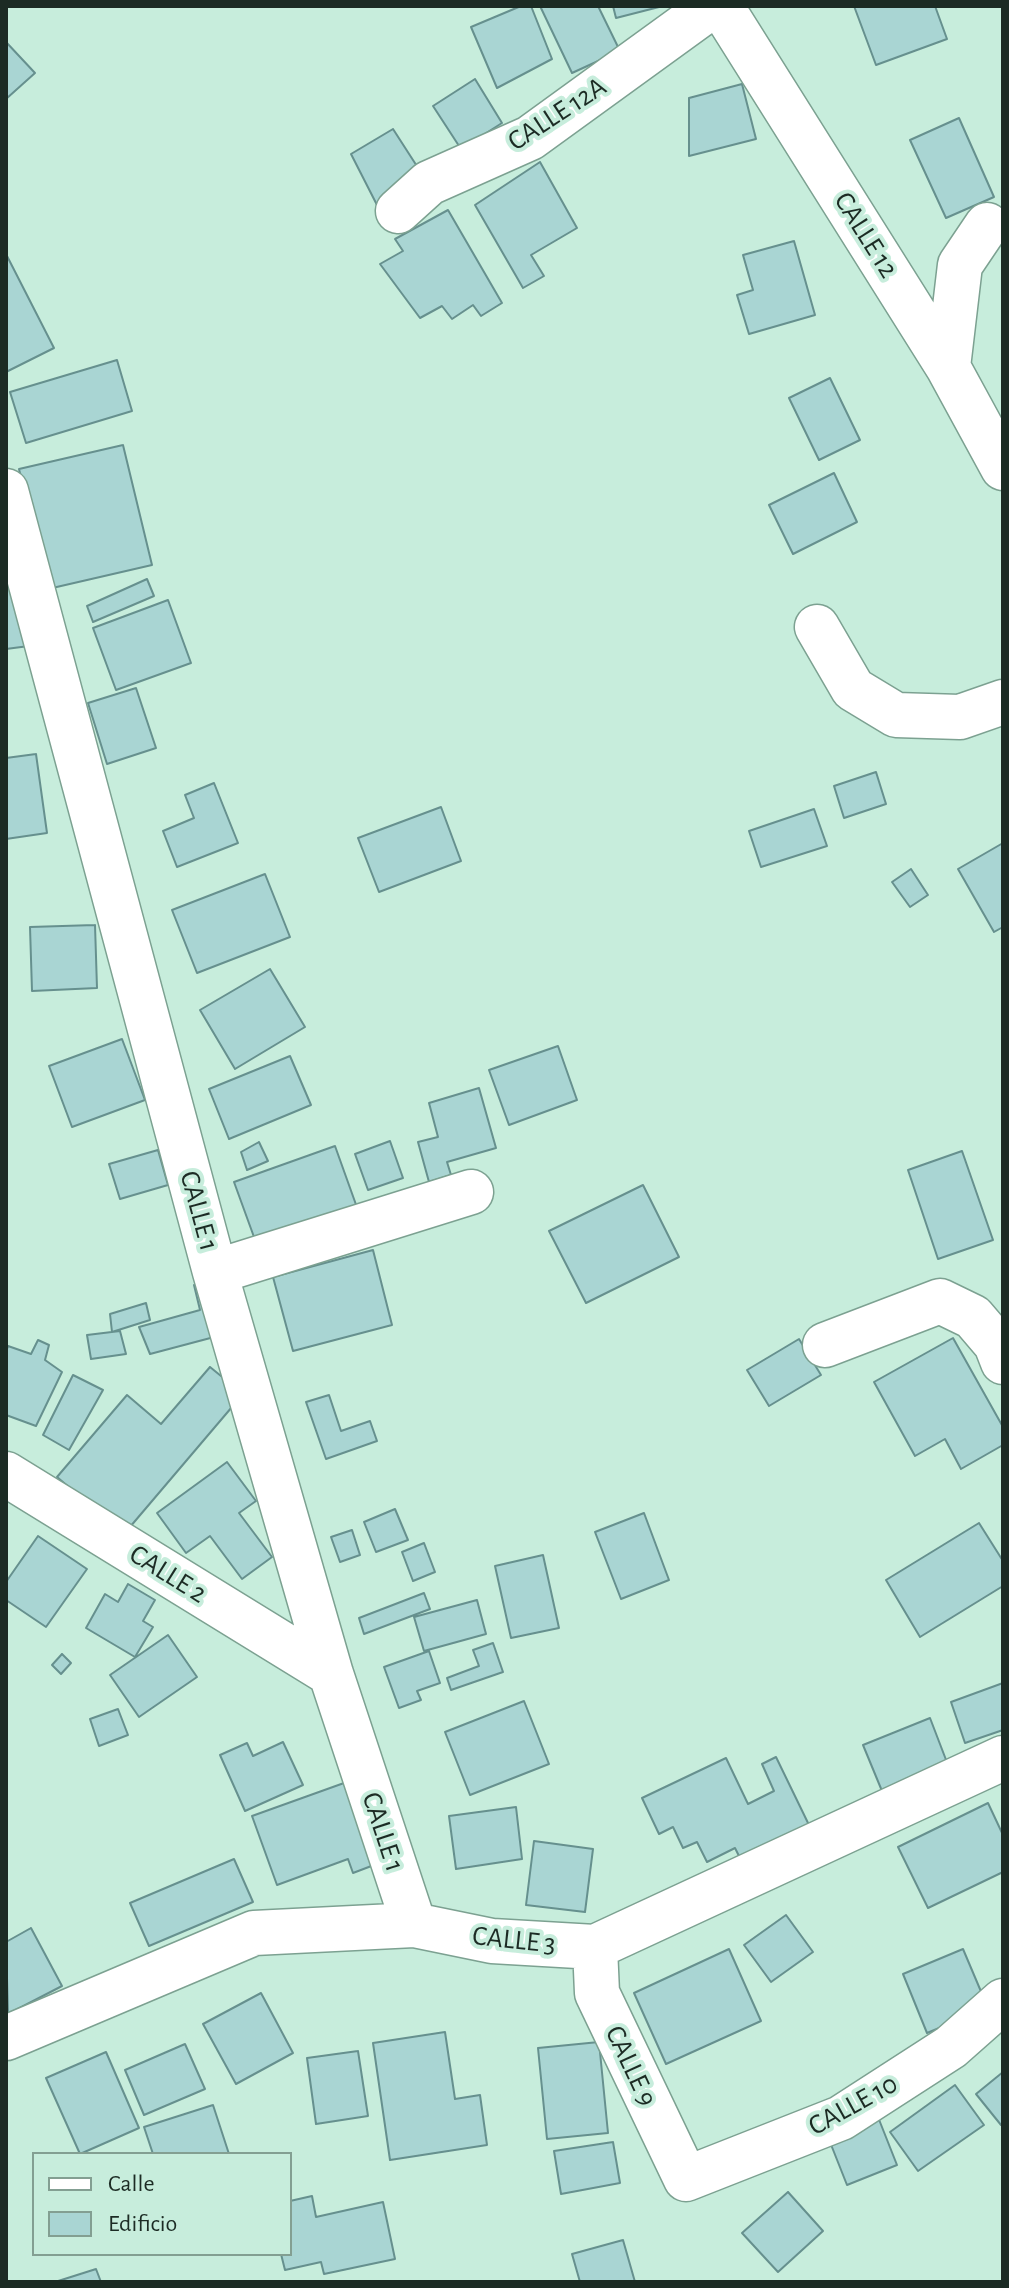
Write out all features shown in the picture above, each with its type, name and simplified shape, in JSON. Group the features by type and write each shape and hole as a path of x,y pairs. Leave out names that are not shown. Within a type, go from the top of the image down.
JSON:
{"street":[{"name":"CALLE 12A","path":"398,211 429,183 530,138 712,6"},
{"name":"CALLE 12","path":"721,6 948,367 1003,468"},
{"path":"948,367 960,265 987,225"},
{"name":"CALLE 1","path":"6,491 215,1272 331,1674 414,1925"},
{"path":"817,627 853,689 896,715 960,717 1003,702"},
{"path":"215,1272 471,1192"},
{"path":"825,1345 940,1301 973,1317 996,1344 1003,1362"},
{"name":"CALLE 2","path":"6,1474 331,1674"},
{"name":"CALLE 3","path":"6,2038 254,1933 414,1925 492,1941 595,1947 1003,1758"},
{"name":"CALLE 9","path":"595,1947 597,1993 686,2179"},
{"name":"CALLE 10","path":"686,2179 841,2118 951,2047 1003,2001"}],"building":[{"path":"521,6 531,6 552,59 497,88 471,27"},
{"path":"540,6 598,6 620,51 572,73"},
{"path":"613,6 663,6 616,18"},
{"path":"854,6 935,6 947,39 876,65"},
{"path":"6,42 35,73 6,99"},
{"path":"475,79 502,123 461,149 433,106"},
{"path":"742,84 756,139 689,156 689,98"},
{"path":"959,118 994,197 946,218 910,140"},
{"path":"393,129 422,174 377,205 351,154"},
{"path":"540,162 577,228 531,255 544,276 523,288 475,205"},
{"path":"448,210 502,303 481,316 473,305 452,319 442,306 420,318 380,264 403,251 395,239"},
{"path":"794,241 815,315 749,334 737,295 753,290 743,255"},
{"path":"6,254 54,348 6,372"},
{"path":"117,360 132,411 26,443 10,392"},
{"path":"830,378 860,440 819,460 789,398"},
{"path":"123,445 152,565 48,589 19,469"},
{"path":"834,473 857,522 793,554 769,505"},
{"path":"6,565 29,646 6,649"},
{"path":"147,579 154,596 93,622 87,606"},
{"path":"168,600 191,663 116,690 93,628"},
{"path":"136,688 156,748 107,764 88,703"},
{"path":"36,754 47,833 6,839 6,758"},
{"path":"876,772 886,804 844,818 834,786"},
{"path":"214,783 238,843 177,867 163,831 194,818 185,795"},
{"path":"441,807 461,861 379,892 358,838"},
{"path":"814,809 827,846 761,867 749,831"},
{"path":"1003,843 1003,927 994,932 958,869"},
{"path":"911,869 928,895 910,907 892,882"},
{"path":"265,874 290,937 197,973 172,910"},
{"path":"95,925 97,988 32,991 30,927"},
{"path":"270,969 305,1027 235,1069 200,1010"},
{"path":"122,1039 145,1100 72,1127 49,1066"},
{"path":"558,1046 577,1100 509,1125 489,1070"},
{"path":"290,1056 311,1105 229,1139 209,1089"},
{"path":"479,1088 496,1148 447,1162 451,1175 429,1182 418,1142 438,1137 429,1103"},
{"path":"390,1141 403,1178 368,1190 355,1154"},
{"path":"259,1142 268,1161 247,1170 241,1152"},
{"path":"335,1146 359,1213 258,1248 234,1182"},
{"path":"158,1150 168,1185 120,1199 109,1164"},
{"path":"962,1151 993,1240 938,1259 908,1170"},
{"path":"643,1185 679,1257 586,1303 549,1231"},
{"path":"373,1250 392,1325 293,1351 273,1277"},
{"path":"209,1282 218,1336 150,1354 139,1327 200,1310 194,1285"},
{"path":"146,1303 150,1320 112,1332 110,1314"},
{"path":"120,1331 126,1354 91,1359 87,1335"},
{"path":"953,1338 1003,1427 1003,1445 961,1469 945,1439 915,1456 874,1382"},
{"path":"799,1339 821,1375 769,1406 747,1370"},
{"path":"38,1340 49,1345 45,1360 62,1372 36,1426 6,1415 6,1352 8,1346 31,1354"},
{"path":"210,1367 243,1394 124,1534 57,1477 127,1395 161,1424"},
{"path":"73,1375 103,1390 69,1450 43,1435"},
{"path":"329,1395 341,1431 370,1421 377,1441 326,1459 306,1402"},
{"path":"227,1462 256,1501 239,1513 272,1557 242,1579 210,1536 186,1553 157,1513"},
{"path":"395,1509 408,1540 376,1552 364,1522"},
{"path":"644,1513 669,1580 621,1599 595,1532"},
{"path":"979,1523 1003,1561 1003,1586 920,1637 886,1580"},
{"path":"352,1530 360,1555 340,1562 331,1537"},
{"path":"38,1536 87,1569 46,1627 6,1600 6,1582"},
{"path":"424,1543 435,1572 413,1581 402,1552"},
{"path":"543,1555 559,1628 511,1638 495,1566"},
{"path":"128,1584 155,1600 143,1621 153,1627 135,1657 86,1628 105,1594 118,1602"},
{"path":"424,1593 430,1609 364,1634 359,1618"},
{"path":"477,1600 486,1634 424,1651 414,1617"},
{"path":"168,1635 197,1677 139,1717 110,1675"},
{"path":"493,1643 503,1672 451,1690 447,1678 479,1666 473,1650"},
{"path":"429,1651 440,1683 417,1691 421,1700 399,1708 384,1667"},
{"path":"62,1654 71,1663 61,1674 52,1665"},
{"path":"1003,1683 1003,1730 965,1743 951,1702"},
{"path":"524,1701 549,1764 470,1795 445,1732"},
{"path":"118,1709 128,1735 99,1746 90,1719"},
{"path":"930,1718 948,1765 882,1791 863,1745"},
{"path":"283,1742 303,1785 245,1811 220,1755 247,1743 253,1756"},
{"path":"776,1757 809,1825 740,1858 735,1848 707,1862 697,1842 683,1848 673,1827 659,1834 642,1798 726,1758 748,1804 774,1791 762,1764"},
{"path":"344,1783 374,1865 353,1873 348,1859 277,1885 252,1816"},
{"path":"988,1803 1003,1835 1003,1872 928,1908 898,1847"},
{"path":"516,1807 522,1859 456,1869 449,1816"},
{"path":"534,1841 593,1849 585,1912 526,1905"},
{"path":"234,1859 253,1902 149,1946 130,1903"},
{"path":"786,1915 813,1952 771,1982 744,1945"},
{"path":"31,1928 62,1986 8,2014 6,1942"},
{"path":"729,1949 761,2021 666,2064 634,1993"},
{"path":"963,1949 988,2008 927,2033 903,1974"},
{"path":"261,1993 293,2053 236,2084 203,2024"},
{"path":"445,2032 455,2099 480,2095 487,2145 390,2160 373,2043"},
{"path":"599,2042 608,2133 547,2139 538,2048"},
{"path":"185,2044 205,2089 144,2115 125,2070"},
{"path":"358,2051 368,2116 316,2124 307,2058"},
{"path":"106,2052 139,2128 79,2152 46,2078"},
{"path":"1003,2072 1003,2124 1001,2125 976,2094"},
{"path":"955,2085 984,2125 918,2171 890,2132"},
{"path":"213,2105 228,2152 152,2152 144,2127"},
{"path":"878,2117 897,2165 847,2185 828,2137"},
{"path":"613,2142 620,2183 561,2194 554,2151"},
{"path":"788,2192 823,2231 778,2272 742,2233"},
{"path":"312,2196 316,2217 383,2202 395,2259 324,2274 321,2262 285,2270 282,2256 292,2256 292,2201"},
{"path":"623,2240 635,2282 580,2282 572,2254"},
{"path":"96,2269 101,2282 55,2282"}]}
